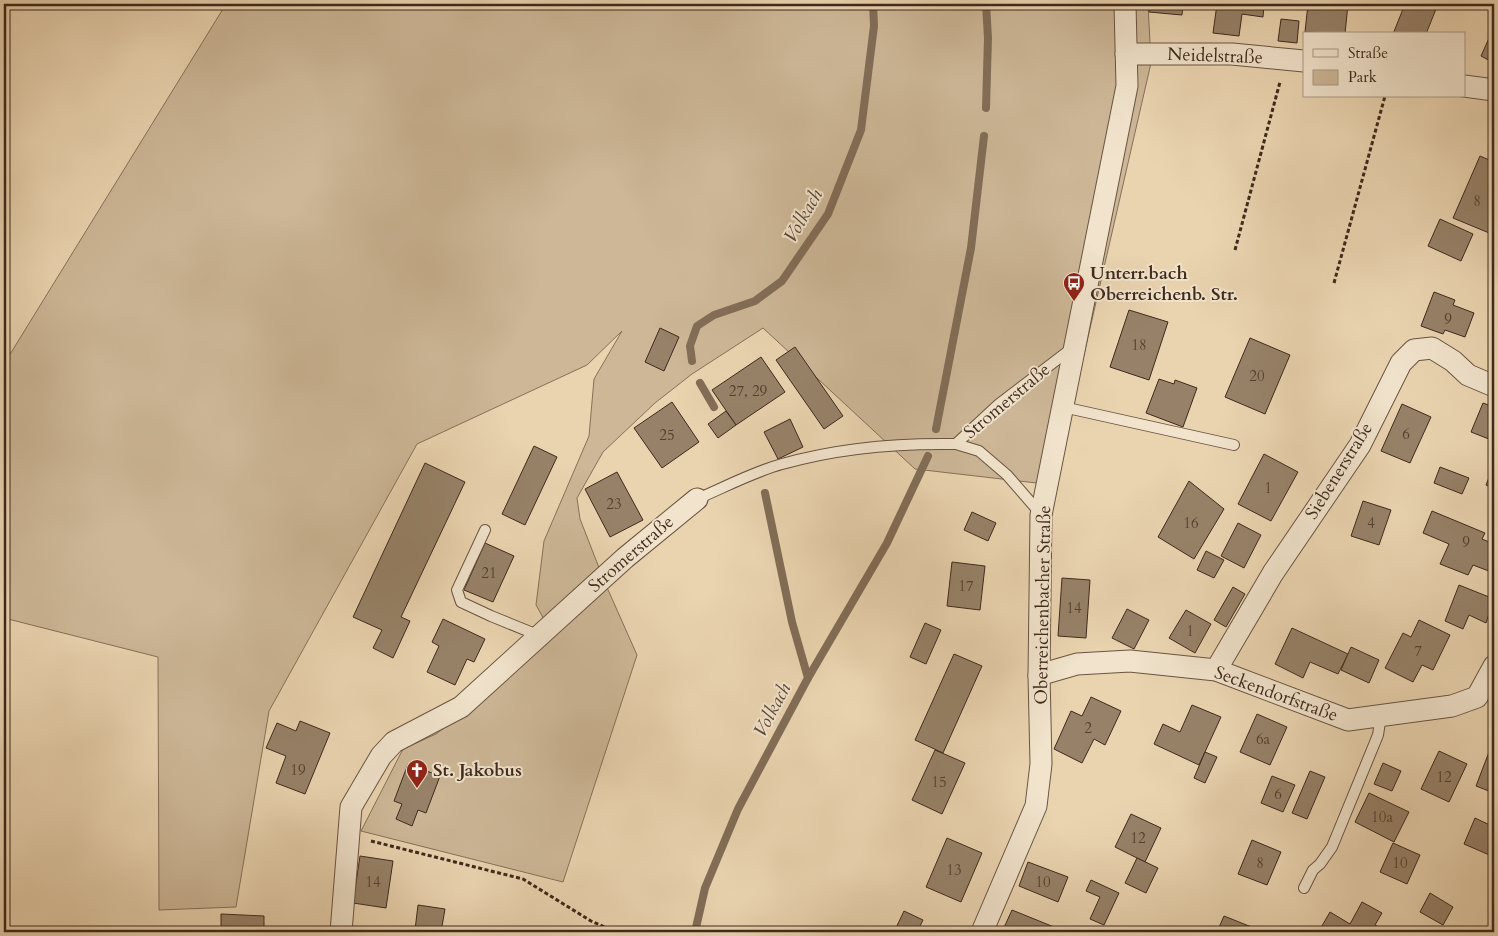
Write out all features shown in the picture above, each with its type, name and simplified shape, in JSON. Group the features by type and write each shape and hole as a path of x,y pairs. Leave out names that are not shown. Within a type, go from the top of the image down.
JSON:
{"street":[{"name":"Oberreichenbacher Straße","path":"982,932 1036,806 1042,764 1039,675 1041,515 1127,86 1125,4"},
{"name":"Neidelstraße","path":"1126,54 1232,54 1295,60"},
{"path":"1466,86 1494,90"},
{"name":"Siebenerstraße","path":"1216,670 1273,572 1360,445 1401,362 1414,350 1432,348 1468,375 1494,386"},
{"name":"Stromerstraße","path":"341,932 351,808 381,756 394,742 461,707 625,558 697,499"},
{"name":"Seckendorfstraße","path":"1039,675 1077,664 1130,661 1216,670 1348,720 1452,706 1477,697 1494,666"}],"lane":[{"name":"Stromerstraße","path":"697,499 780,465 823,453 913,443 956,444 999,404 1076,346"},
{"path":"1063,407 1234,445"},
{"path":"956,444 979,451 1007,475 1041,515"},
{"path":"485,530 457,590 461,602 540,636"},
{"path":"1304,888 1312,870 1320,864 1332,847 1378,735 1381,715"}],"path":[{"path":"1235,250 1277,96 1295,60"},
{"path":"1334,283 1384,98"},
{"path":"348,836 523,879 591,921 616,932"}],"green space":[{"path":"226,4 1148,4 1151,63 1054,485 915,469 763,328 692,374 655,403 603,452 577,498 580,519 605,583 637,655 563,882 361,831 403,749 436,734 466,711 551,632 536,605 544,541 589,436 594,379 622,331 587,365 417,444 269,711 236,907 159,910 158,657 4,618 4,364"}],"building":[{"path":"1150,4 1183,4 1182,15 1149,12"},
{"path":"1217,4 1264,4 1263,17 1242,14 1239,36 1213,33"},
{"path":"1308,4 1348,4 1345,32 1305,32"},
{"path":"1405,4 1438,4 1427,32 1394,32"},
{"path":"1281,19 1299,21 1297,43 1278,41"},
{"path":"1494,27 1494,63 1481,56"},
{"path":"1480,156 1494,162 1494,177 1491,184 1494,185 1494,235 1453,218"},
{"path":"1440,219 1473,234 1461,261 1428,246"},
{"path":"1434,292 1455,300 1453,305 1474,313 1465,337 1445,330 1443,334 1421,326"},
{"path":"1129,310 1168,322 1149,380 1110,367"},
{"path":"660,328 679,337 664,371 645,362"},
{"path":"1250,338 1290,355 1265,414 1225,397"},
{"path":"795,347 843,416 824,429 776,360"},
{"path":"761,357 785,392 736,425 712,390"},
{"path":"1159,379 1174,384 1175,380 1197,388 1183,427 1146,413"},
{"path":"672,402 699,442 662,468 634,428"},
{"path":"1483,403 1494,407 1494,441 1471,432"},
{"path":"1402,404 1431,417 1410,463 1381,451"},
{"path":"726,411 736,425 718,438 708,424"},
{"path":"790,419 803,447 778,459 764,432"},
{"path":"534,446 557,457 525,525 502,514"},
{"path":"1264,454 1298,472 1271,521 1238,504"},
{"path":"425,463 465,482 401,617 410,621 393,658 373,648 382,630 353,617"},
{"path":"1494,465 1494,489 1486,485"},
{"path":"1440,467 1469,478 1462,494 1434,483"},
{"path":"617,472 643,520 610,537 585,489"},
{"path":"1189,481 1224,509 1194,559 1158,537"},
{"path":"1363,501 1391,510 1379,545 1351,536"},
{"path":"1432,511 1485,533 1482,539 1494,544 1494,573 1473,565 1468,575 1440,564 1449,544 1423,533"},
{"path":"972,512 996,523 988,541 964,530"},
{"path":"1238,523 1261,535 1244,568 1221,556"},
{"path":"485,543 514,556 493,602 464,590"},
{"path":"1206,551 1224,560 1214,578 1197,570"},
{"path":"952,562 985,566 980,610 947,606"},
{"path":"1062,578 1090,580 1086,638 1058,636"},
{"path":"1459,585 1494,599 1486,623 1469,615 1463,629 1445,621"},
{"path":"1233,587 1245,594 1226,627 1214,620"},
{"path":"1127,609 1149,620 1134,649 1112,638"},
{"path":"1186,610 1211,624 1195,653 1169,638"},
{"path":"443,619 485,639 474,662 467,659 455,685 427,672 439,646 432,642"},
{"path":"1419,620 1450,635 1433,670 1422,665 1413,682 1385,668 1403,633 1411,637"},
{"path":"925,623 941,630 926,664 910,657"},
{"path":"1292,628 1348,654 1338,674 1310,662 1303,678 1275,664"},
{"path":"1351,647 1379,660 1369,683 1341,670"},
{"path":"954,654 982,666 943,753 915,740"},
{"path":"1091,697 1121,711 1105,745 1094,739 1082,763 1054,749 1071,711 1082,716"},
{"path":"1192,705 1221,717 1199,765 1154,744 1163,724 1180,732"},
{"path":"1257,714 1287,727 1270,765 1240,752"},
{"path":"300,721 330,733 305,794 276,783 286,756 266,748 277,723 296,731"},
{"path":"1494,739 1494,793 1476,786"},
{"path":"935,750 965,763 942,814 912,800"},
{"path":"1439,751 1467,764 1449,802 1421,789"},
{"path":"1205,752 1217,757 1205,783 1194,778"},
{"path":"1383,763 1401,771 1392,791 1374,784"},
{"name":"St. Jakobus","path":"408,764 440,776 426,813 418,810 412,826 396,819 402,804 394,801"},
{"path":"1310,771 1325,777 1307,819 1292,813"},
{"path":"1272,776 1295,785 1283,812 1261,803"},
{"path":"1369,793 1409,812 1394,842 1355,822"},
{"path":"1131,814 1161,828 1145,862 1115,847"},
{"path":"1475,818 1494,827 1494,857 1464,844"},
{"path":"947,838 982,853 961,902 926,887"},
{"path":"1252,840 1281,852 1267,885 1238,874"},
{"path":"1393,843 1420,855 1407,884 1380,872"},
{"path":"360,856 393,861 386,908 353,903"},
{"path":"1137,858 1158,868 1146,893 1125,883"},
{"path":"1028,862 1068,877 1058,902 1019,886"},
{"path":"1091,880 1119,893 1104,925 1090,919 1100,897 1086,891"},
{"path":"1430,893 1453,907 1443,925 1420,912"},
{"path":"1362,902 1382,913 1375,925 1388,932 1319,931 1330,912 1350,924"},
{"path":"418,905 445,909 441,932 407,932 407,928 415,930"},
{"path":"1012,910 1054,927 1052,932 1002,932"},
{"path":"904,911 923,920 917,932 894,932"},
{"path":"221,914 264,916 264,932 221,932"},
{"path":"1224,916 1264,932 1217,932"}],"waterway":[{"name":"Volkach","path":"692,361 690,346 697,326 714,315 755,301 782,281 828,214 861,130 874,26 873,4"},
{"path":"986,4 988,38 986,108"},
{"path":"936,429 971,248 984,136"},
{"name":"Volkach","path":"700,383 714,407"},
{"path":"808,678 887,543 928,456"},
{"name":"Volkach","path":"695,932 705,888 738,809 808,678 792,622 765,493"}],"place":[{"name":"Unterr.bach Oberreichenb. Str.","path":"1074,302"},
{"name":"St. Jakobus","path":"417,789"}]}
